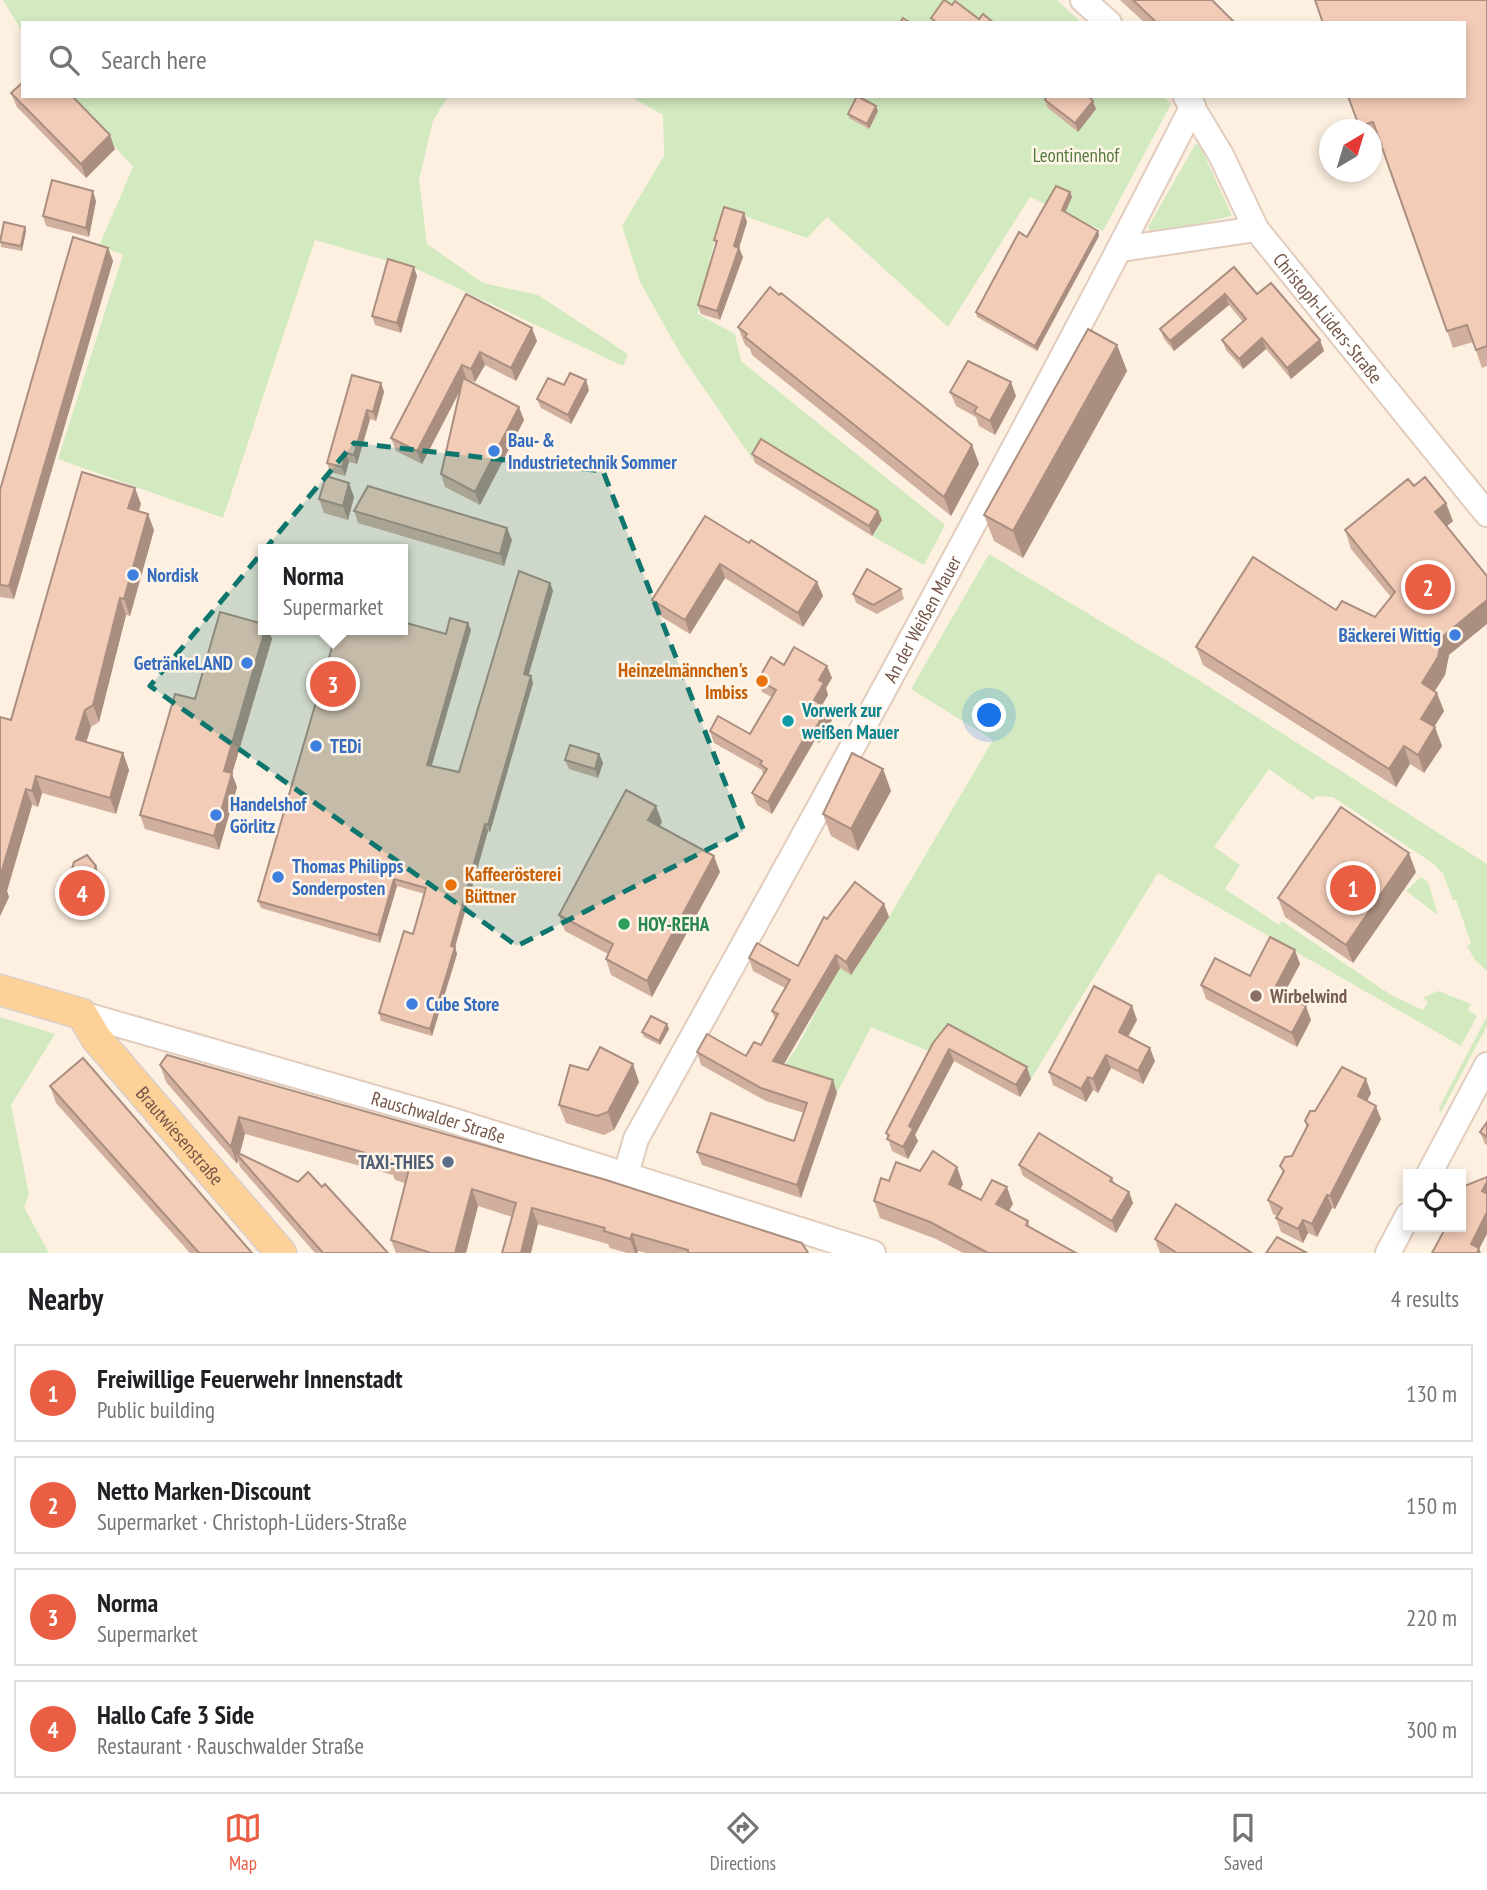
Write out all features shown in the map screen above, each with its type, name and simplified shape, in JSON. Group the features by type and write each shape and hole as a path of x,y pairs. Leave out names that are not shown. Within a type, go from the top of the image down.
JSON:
{"main road":[{"name":"Rauschwalder Straße","path":"0,990 82,1014"},
{"name":"Brautwiesenstraße","path":"82,1014 104,1047 281,1253"}],"street":[{"path":"1083,0 1107,21"},
{"name":"Christoph-Lüders-Straße","path":"1189,101 1221,155 1256,229 1487,514"},
{"name":"An der Weißen Mauer","path":"626,1174 636,1139 815,818 1121,249 1189,101"},
{"path":"1121,249 1256,229"},
{"name":"Rauschwalder Straße","path":"82,1014 448,1119 626,1174 839,1247 873,1253"},
{"path":"1432,1169 1487,1065"},
{"path":"1388,1253 1403,1224"}],"highlighted area":[{"path":"354,443 603,471 744,831 517,946 150,686"}],"green space":[{"path":"3,0 1057,0 1080,21 21,21 21,30"},
{"path":"72,98 447,98 433,121 419,180 427,244 483,283 538,295 628,354 623,366 419,270 315,240 223,518 58,459 123,255 99,246 133,167"},
{"name":"Leontinenhof","path":"633,98 1165,98 1171,104 1103,231 1030,197 948,327 827,217 807,238 722,208 698,314 735,334 741,361 945,525 924,565 872,536 881,521 755,463 681,355 640,282 622,226 664,156 663,115"},
{"path":"1199,143 1232,216 1151,234 1148,227 1195,145"},
{"path":"989,554 1197,679 1487,864 1487,971 1475,960 1467,946 1471,943 1456,900 1453,900 1443,874 1434,864 1333,797 1317,796 1313,800 1269,769 1214,847 1240,865 1225,889 1279,925 1282,921 1391,995 1423,1010 1428,1002 1423,998 1438,991 1471,1004 1468,1010 1477,1016 1461,1046 1158,873 1031,1079 952,1036 938,1055 871,1027 837,1093 778,1074 797,1047 840,967 851,974 889,917 993,740 911,689"},
{"path":"1421,877 1428,882 1438,915 1406,891"},
{"path":"1487,1016 1487,1026 1440,1114 1439,1108"},
{"path":"0,1017 55,1034 11,1105 29,1194 24,1207 49,1253 0,1253"}],"building":[{"path":"944,0 952,5 955,1 979,19 983,14 992,21 935,21 931,18"},
{"path":"1133,0 1212,0 1233,21 1155,21"},
{"path":"1315,0 1487,0 1487,346 1476,350 1467,325 1447,331 1382,147 1382,119 1356,119 1349,98 1466,98 1466,21 1322,21"},
{"path":"21,84 21,98 74,98 110,135 81,164 11,93"},
{"path":"856,98 876,106 867,124 848,114"},
{"path":"1090,98 1093,101 1075,123 1045,100"},
{"path":"52,180 93,191 86,228 43,216"},
{"path":"1056,186 1070,192 1062,210 1098,231 1035,346 976,312 1019,232 1027,237"},
{"path":"724,207 744,213 734,246 739,248 717,311 698,305"},
{"path":"4,222 25,227 21,246 0,242"},
{"path":"73,237 108,248 9,586 0,585 0,490"},
{"path":"388,259 414,267 397,323 372,316"},
{"path":"1234,267 1257,294 1271,283 1320,340 1287,368 1262,338 1239,359 1222,340 1246,319 1225,294 1170,341 1160,329"},
{"path":"770,287 972,445 944,497 745,337 747,334 738,327"},
{"path":"466,294 532,328 511,368 480,352 471,369 462,365 417,451 391,438"},
{"path":"1088,329 1117,345 1013,531 984,515"},
{"path":"968,361 1011,382 990,421 974,412 977,407 950,392"},
{"path":"570,373 586,380 568,415 537,399 548,378 564,385"},
{"path":"352,375 381,383 373,412 367,410 354,455 346,453 342,467 327,463"},
{"path":"463,378 519,407 475,492 441,474"},
{"path":"761,439 878,511 869,526 752,454"},
{"path":"82,472 135,488 128,508 148,514 124,599 120,598 93,705 85,710 76,739 123,753 110,798 36,776 32,791 26,789 0,877 0,717 11,720"},
{"path":"326,476 349,483 343,506 319,499"},
{"path":"1425,477 1446,503 1435,512 1487,576 1487,600 1442,637 1438,657 1422,683 1437,693 1421,719 1435,727 1418,755 1404,746 1389,769 1196,647 1253,557 1336,610 1342,601 1375,617 1395,592 1345,530 1408,479 1414,486"},
{"path":"368,486 507,528 500,554 354,511"},
{"path":"705,516 749,543 751,540 817,582 798,613 720,564 685,620 652,600"},
{"path":"867,569 901,589 873,605 853,594"},
{"path":"519,571 550,583 524,674 531,676 488,825 485,824 451,946 455,947 430,1029 379,1013 404,931 413,934 426,888 394,879 378,935 258,901 336,635 408,635 408,623 446,634 450,618 468,623 427,765 459,772"},
{"path":"220,612 258,623 258,635 264,635 224,771 232,773 214,836 140,815 175,694 195,699"},
{"path":"794,647 827,666 819,680 824,683 814,700 827,708 814,731 810,728 768,802 752,793 767,769 760,764 762,761 710,731 718,716 750,734 776,690 758,680 771,657 784,665"},
{"path":"570,745 599,754 595,769 565,760"},
{"path":"852,753 883,769 851,829 823,814"},
{"path":"626,790 656,806 648,820 714,856 647,981 606,959 613,944 559,915"},
{"path":"1341,807 1409,853 1346,945 1278,898"},
{"path":"87,855 96,866 84,898 65,892 74,862"},
{"path":"855,882 884,904 846,962 836,955 773,1061 833,1080 797,1185 697,1152 711,1113 794,1141 807,1103 761,1088 697,1052 707,1034 746,1056 754,1042 761,1045 778,1014 772,1011 790,980 749,958 757,943 798,966 824,917 827,919"},
{"path":"1270,937 1295,950 1276,986 1281,988 1279,992 1306,1006 1292,1033 1201,985 1215,958 1250,976"},
{"path":"1094,986 1132,1006 1119,1032 1150,1048 1138,1071 1106,1055 1093,1079 1088,1077 1081,1089 1049,1072"},
{"path":"651,1016 667,1024 659,1041 642,1032"},
{"path":"948,1024 1027,1067 1016,1085 949,1049 909,1126 913,1129 903,1147 887,1139 889,1135 886,1133 933,1043"},
{"path":"600,1047 633,1064 608,1112 597,1116 559,1105 570,1065 588,1070"},
{"path":"167,1055 603,1179 802,1243 808,1253 688,1253 688,1250 632,1234 630,1239 604,1231 605,1228 532,1208 521,1253 502,1253 516,1203 472,1189 455,1253 431,1253 391,1240 409,1169 389,1164 390,1160 239,1117 231,1147 160,1065"},
{"path":"83,1058 252,1253 199,1253 50,1086"},
{"path":"1342,1067 1366,1079 1358,1096 1376,1106 1330,1196 1327,1195 1312,1224 1303,1220 1298,1229 1276,1218 1282,1208 1268,1200 1284,1171 1280,1166 1285,1157 1292,1156 1308,1125 1305,1121 1310,1111 1315,1111"},
{"path":"1487,1122 1487,1137 1480,1132"},
{"path":"1039,1133 1112,1178 1110,1181 1129,1192 1112,1221 1019,1165"},
{"path":"234,1151 298,1182 308,1172 322,1187 325,1184 388,1253 323,1253"},
{"path":"933,1151 957,1167 949,1184 981,1200 992,1180 1007,1187 996,1204 1028,1221 1026,1225 1076,1253 988,1253 930,1222 874,1201 881,1178 889,1181 896,1162 920,1171"},
{"path":"1487,1177 1482,1191 1487,1194 1487,1212 1471,1244 1479,1248 1477,1253 1432,1253 1443,1232 1466,1232 1466,1185"},
{"path":"1176,1204 1252,1253 1177,1253 1155,1239"},
{"path":"1277,1237 1307,1253 1266,1253"}],"place":[{"name":"Bau- & Industrietechnik Sommer","path":"494,451"},
{"name":"Nordisk","path":"133,575"},
{"name":"Netto Marken-Discount","path":"1428,587"},
{"name":"Bäckerei Wittig","path":"1455,635"},
{"name":"GetränkeLAND","path":"247,663"},
{"name":"Heinzelmännchen's Imbiss","path":"762,681"},
{"name":"Norma","path":"333,684"},
{"name":"Vorwerk zur weißen Mauer","path":"788,721"},
{"name":"TEDi","path":"316,746"},
{"name":"Handelshof Görlitz","path":"216,815"},
{"name":"Thomas Philipps Sonderposten","path":"278,877"},
{"name":"Kaffeerösterei Büttner","path":"451,885"},
{"name":"Freiwillige Feuerwehr Innenstadt","path":"1353,888"},
{"name":"Hallo Cafe 3 Side","path":"82,893"},
{"name":"HOY-REHA","path":"624,924"},
{"name":"Wirbelwind","path":"1256,996"},
{"name":"Cube Store","path":"412,1004"},
{"name":"TAXI-THIES","path":"448,1162"}]}
